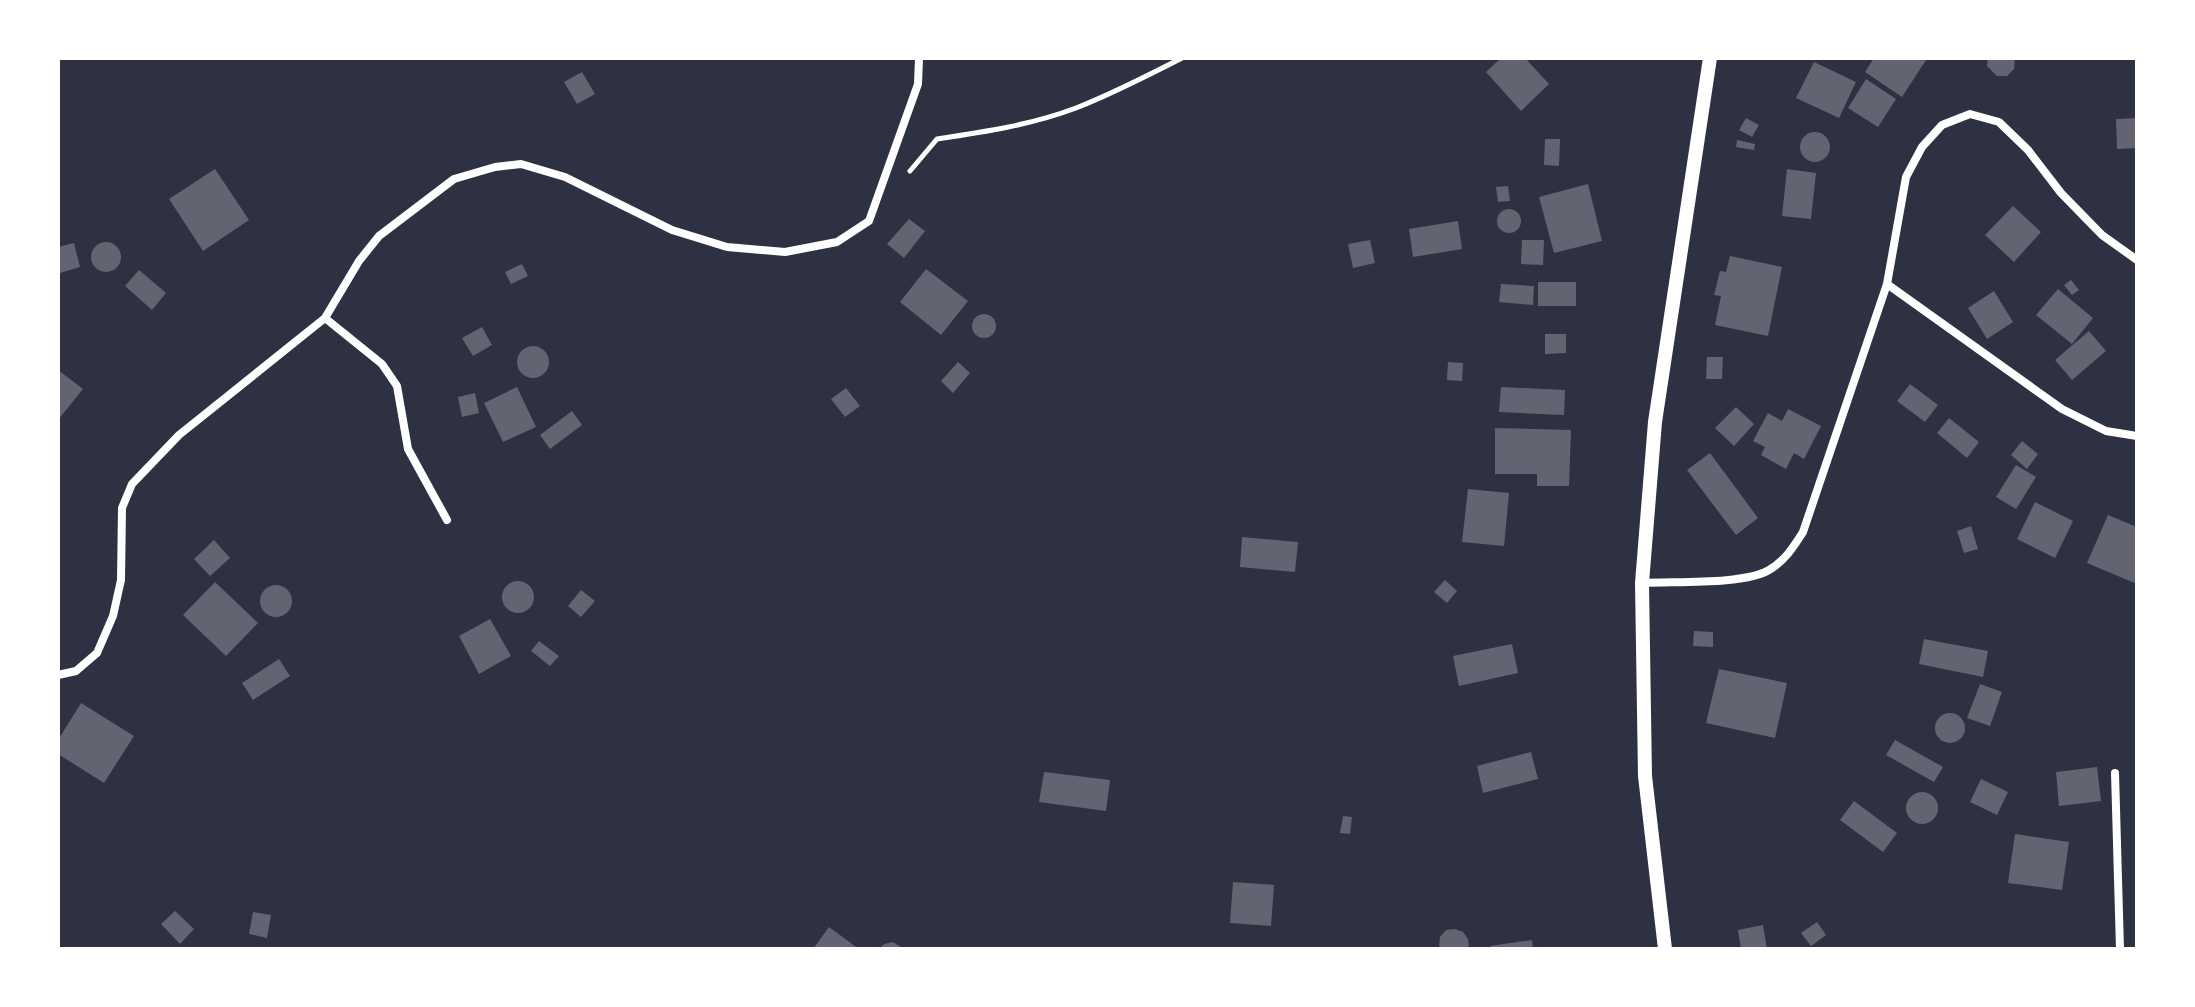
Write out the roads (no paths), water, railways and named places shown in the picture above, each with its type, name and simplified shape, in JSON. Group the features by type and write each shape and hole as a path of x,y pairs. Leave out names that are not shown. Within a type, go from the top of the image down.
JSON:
{"street":[{"path":"58,675 76,671 97,653 113,616 121,580 122,508 132,484 179,435 325,318 359,261 379,236 454,179 495,167 521,164 565,177 672,230 727,247 785,252 837,242 869,221 918,84 919,58"},
{"path":"1665,949 1645,776 1642,583 1655,422 1710,58"},
{"path":"1642,583 1742,578 1768,571 1789,554 1803,532 1887,284 1906,177 1922,147 1942,125 1970,114 1999,122 2028,150 2061,193 2102,235 2137,260"},
{"path":"1887,284 2062,409 2106,431 2137,436"},
{"path":"325,318 382,364 397,386 408,449 447,520"},
{"path":"2115,773 2120,949"}]}
